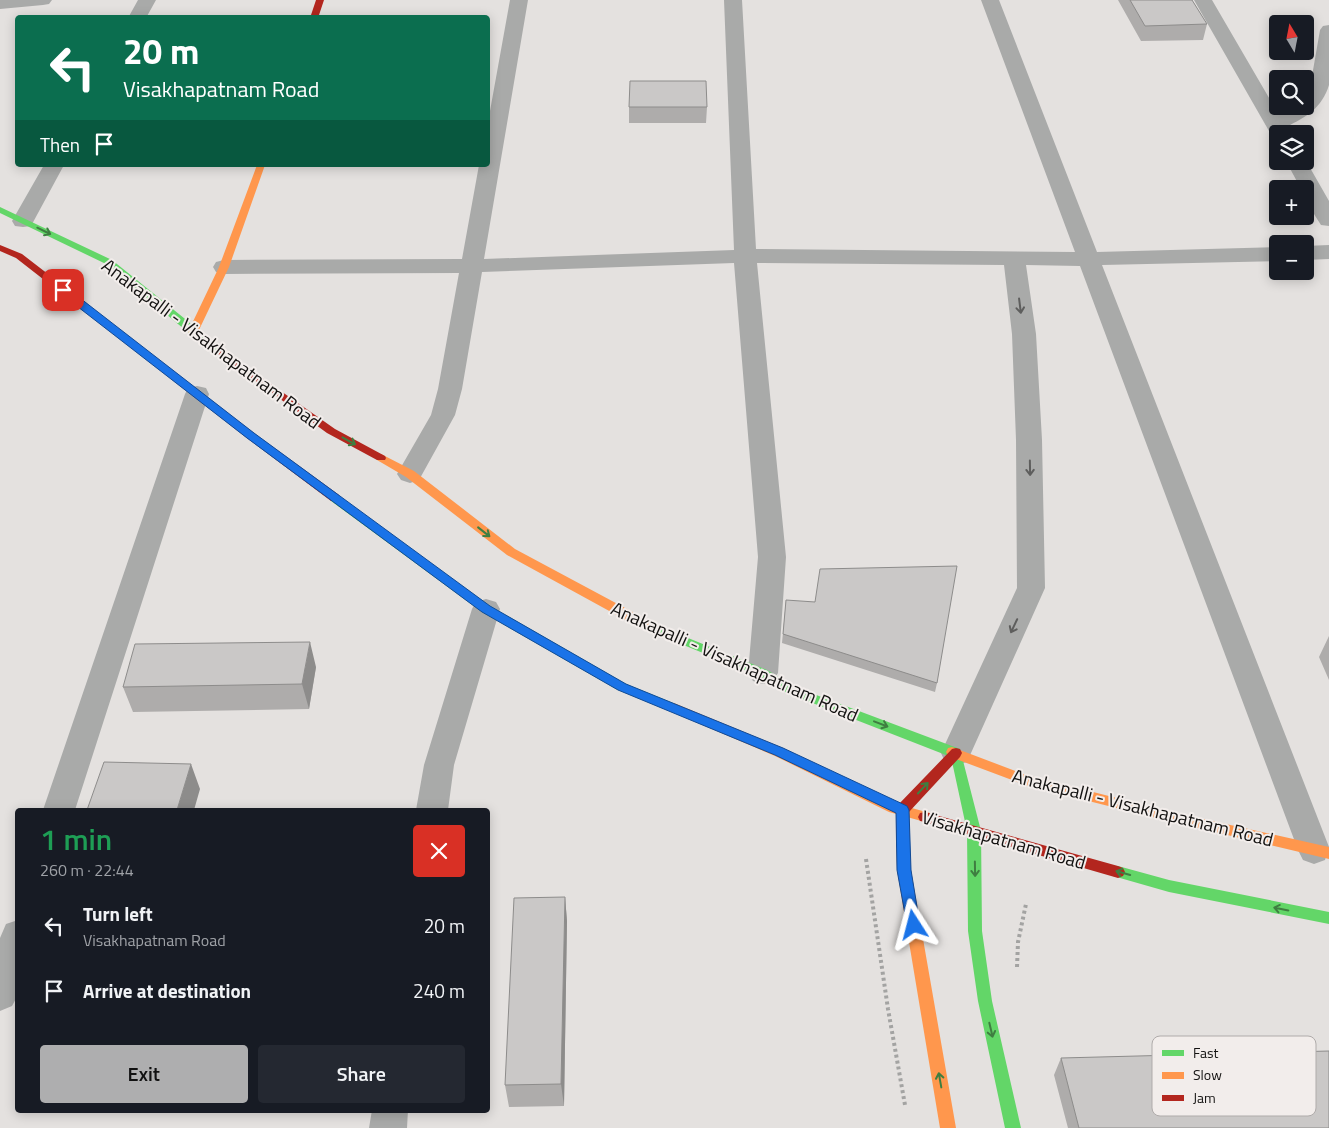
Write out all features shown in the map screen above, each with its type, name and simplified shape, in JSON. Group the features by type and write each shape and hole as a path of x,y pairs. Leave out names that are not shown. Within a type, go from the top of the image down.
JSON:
{"main road":[{"path":"315,15 320,0"},
{"path":"193,332 224,267 260,167"},
{"name":"Anakapalli - Visakhapatnam Road","path":"0,210 109,262 193,332 331,431 410,474 511,552 637,621 763,674 791,690 1025,780 1172,817 1321,851"},
{"name":"Visakhapatnam Road","path":"6,254 486,609 622,687 779,752 902,810 1169,886 1329,918"},
{"path":"948,1128 904,870 902,810 956,753"},
{"path":"956,753 974,830 975,932 985,1001 1014,1128"}],"street":[{"path":"0,4 43,0"},
{"path":"139,15 147,0"},
{"path":"410,474 443,415 450,389 519,0"},
{"path":"733,0 745,256 772,557 763,674"},
{"path":"990,0 1321,851"},
{"path":"1203,0 1276,125"},
{"path":"1283,125 1315,99 1320,84 1329,30"},
{"path":"23,221 53,167"},
{"path":"1301,170 1329,220"},
{"path":"1314,253 1329,252"},
{"path":"224,267 473,266 745,256 1090,259 1269,254"},
{"path":"956,753 1031,588 1029,440 1025,344 1014,257"},
{"path":"60,808 197,394"},
{"path":"432,808 438,765 486,609"},
{"path":"0,995 15,945"},
{"path":"388,1128 390,1113"}],"path":[{"path":"866,860 888,1009 906,1110"}],"building":[{"path":"1130,0 1192,0 1207,24 1145,26"},
{"path":"630,81 706,81 707,107 629,107"},
{"path":"957,566 937,683 783,634 786,600 815,602 820,569"},
{"path":"310,642 302,684 123,687 135,644"},
{"path":"104,762 191,764 178,808 88,808"},
{"path":"565,897 561,1084 505,1085 514,898"},
{"path":"1316,1051 1329,1051 1329,1128 1079,1128 1061,1058 1152,1056 1152,1116 1316,1116"}],"traffic: fast":[{"path":"0,210 109,262 193,332 221,352"},
{"path":"335,498 486,609 622,687 674,708"},
{"path":"651,627 763,673 791,690 952,752"},
{"path":"956,753 974,831 975,931 985,1001 1013,1128"},
{"path":"1118,872 1169,886 1329,918"}],"traffic: slow":[{"path":"193,332 224,267 260,167"},
{"path":"381,458 410,474 511,552 651,627"},
{"path":"674,708 779,752 894,808 925,817"},
{"path":"952,752 1025,780 1172,817 1329,853"},
{"path":"903,846 904,870 948,1128"}],"traffic: jam":[{"path":"315,15 320,0"},
{"path":"0,248 19,256 251,436 335,498"},
{"path":"221,352 331,431 381,458"},
{"path":"903,846 902,810 956,753"},
{"path":"925,817 1118,872"}],"route":[{"path":"63,290 251,436 486,609 622,687 779,752 894,808 902,810 904,870 914,925"}]}
